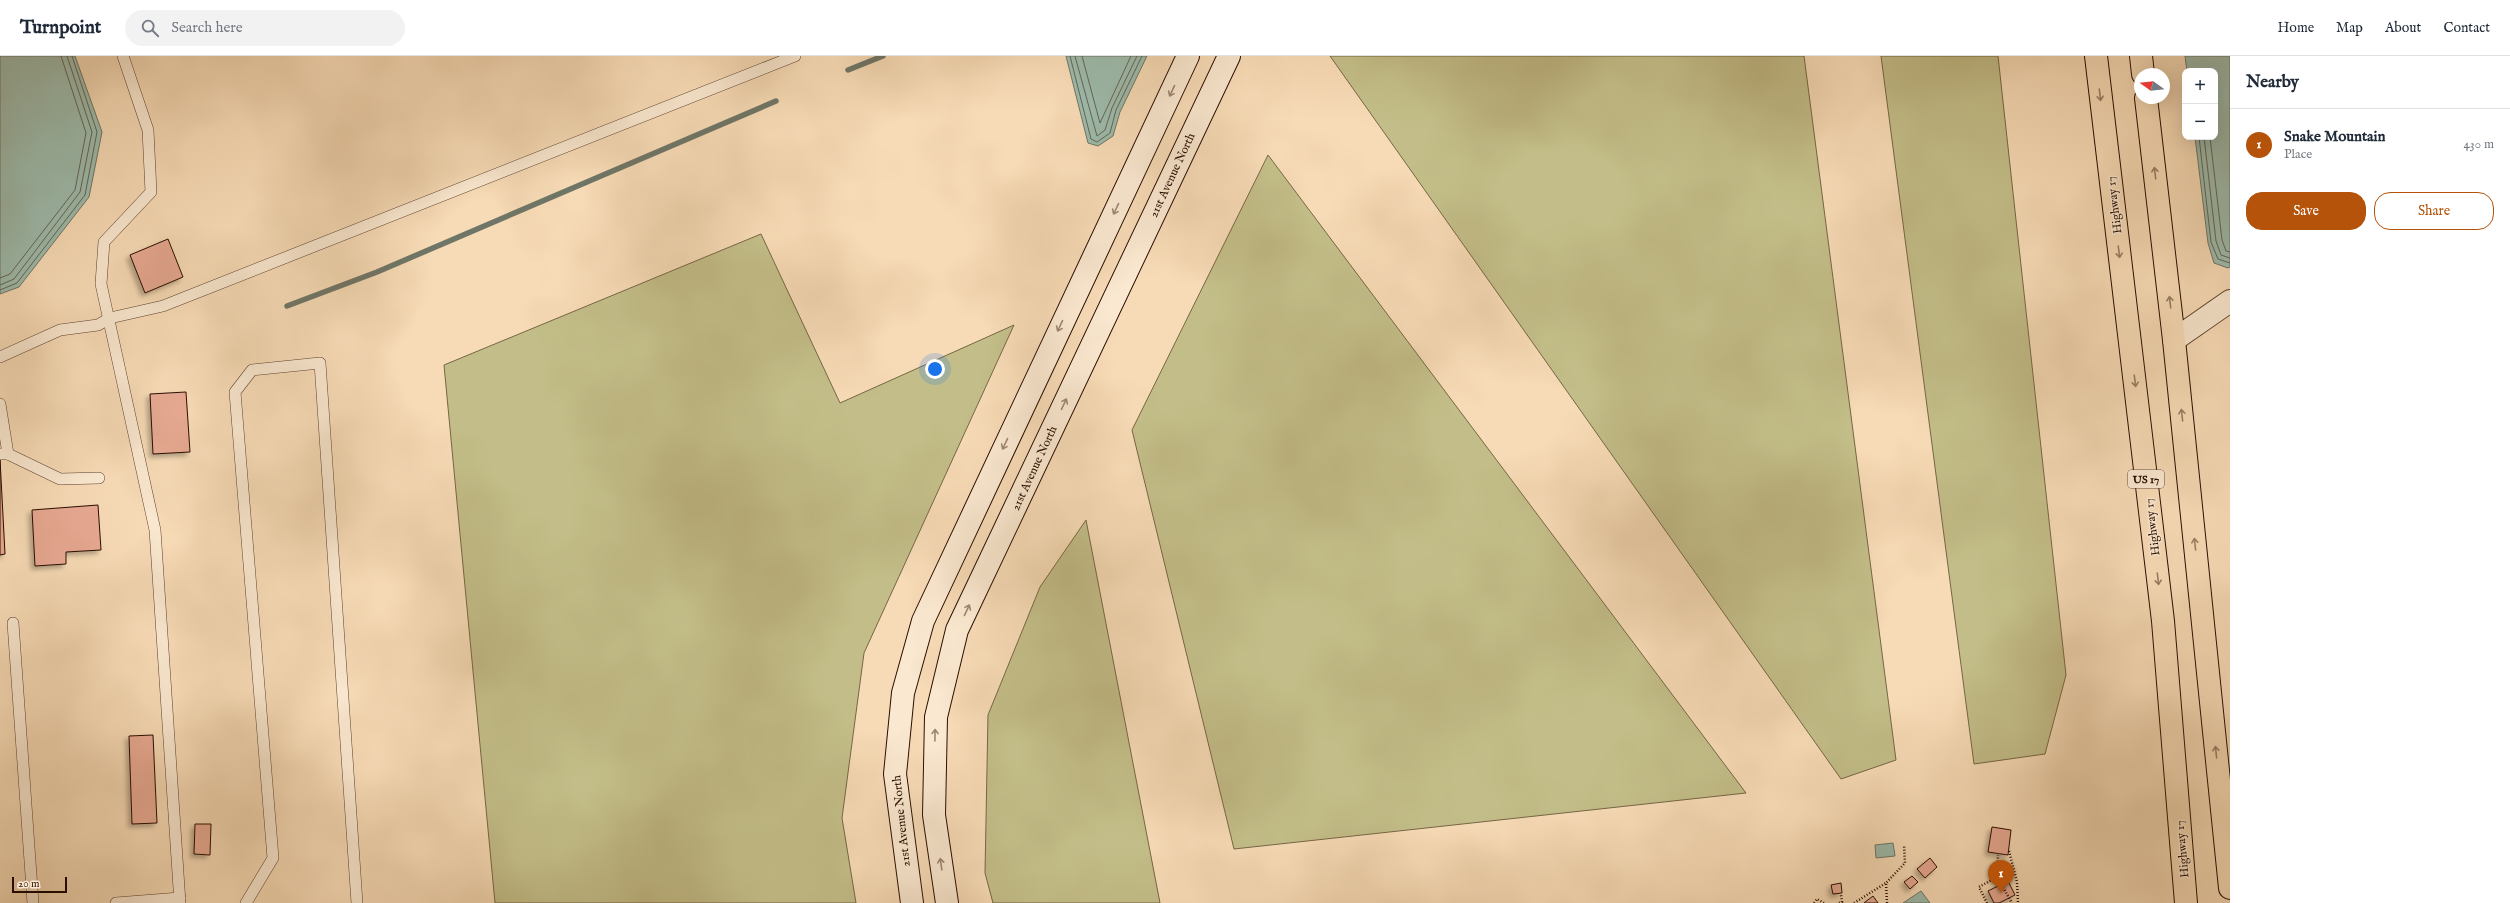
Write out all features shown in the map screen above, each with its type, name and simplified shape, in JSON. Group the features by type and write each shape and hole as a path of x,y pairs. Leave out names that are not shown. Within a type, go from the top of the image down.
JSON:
{"highway":[{"name":"Highway 17","path":"2096,56 2163,621 2186,903"},
{"path":"2141,56 2142,68"},
{"path":"2147,104 2174,340 2230,888"}],"street":[{"name":"21st Avenue North","path":"912,903 895,774 903,693 923,620 1188,56"},
{"name":"21st Avenue North","path":"947,903 934,815 936,717 957,630 1229,56"},
{"path":"2174,340 2230,301"}],"lane":[{"path":"116,903 180,901 155,530 110,318 101,284 104,242 151,192 148,130 122,56"},
{"path":"0,357 60,330 98,326 110,318 163,306 795,56"},
{"path":"246,903 273,858 235,392 252,370 320,363 357,903"},
{"path":"0,404 4,454 60,479 99,478"},
{"path":"13,623 33,903"}],"path":[{"path":"1854,903 1886,883 1904,863 1904,845"},
{"path":"2009,850 2017,882 2018,903"},
{"path":"1998,855 1997,877 2012,903"},
{"path":"1987,903 1979,887 1997,877"},
{"path":"1886,883 1887,903"},
{"path":"1839,903 1842,902 1841,895"},
{"path":"1814,903 1817,899 1824,903"}],"shaded area":[{"path":"1330,56 1804,56 1896,760 1841,779"},
{"path":"1881,56 1998,56 2066,675 2045,754 1974,764"},
{"path":"1268,155 1746,793 1234,849 1132,430"},
{"path":"761,234 840,403 1014,325 864,653 842,818 856,903 495,903 444,365"},
{"path":"1086,520 1160,903 993,903 985,873 988,715 1040,587"}],"water":[{"path":"0,56 75,56 102,132 89,197 19,287 0,294"},
{"path":"1066,56 1147,56 1120,112 1113,136 1098,146 1088,143"},
{"path":"2185,56 2230,56 2230,267 2228,268 2214,263 2208,243 2195,140 2218,140 2218,68 2187,68"},
{"path":"1893,843 1895,856 1876,858 1875,845"},
{"path":"1921,891 1930,903 1903,903"}],"building":[{"path":"168,239 183,277 145,293 130,255"},
{"path":"186,392 190,452 153,454 150,394"},
{"path":"0,459 5,554 0,555"},
{"path":"98,505 101,550 66,552 66,564 35,566 32,510"},
{"path":"153,735 157,823 132,824 129,736"},
{"path":"195,824 211,824 210,855 194,854"},
{"path":"1992,827 2011,830 2008,855 1988,852"},
{"path":"1930,858 1937,867 1925,878 1917,869"},
{"path":"1912,876 1918,882 1910,889 1904,882"},
{"path":"2008,881 2015,895 1999,903 1994,903 1988,891"},
{"path":"1841,883 1842,893 1833,894 1831,885"},
{"path":"1873,896 1878,903 1864,903"}],"waterway":[{"path":"848,70 883,56"},
{"path":"287,306 377,272 776,101"}],"place":[{"name":"Snake Mountain","path":"2001,893"}]}
